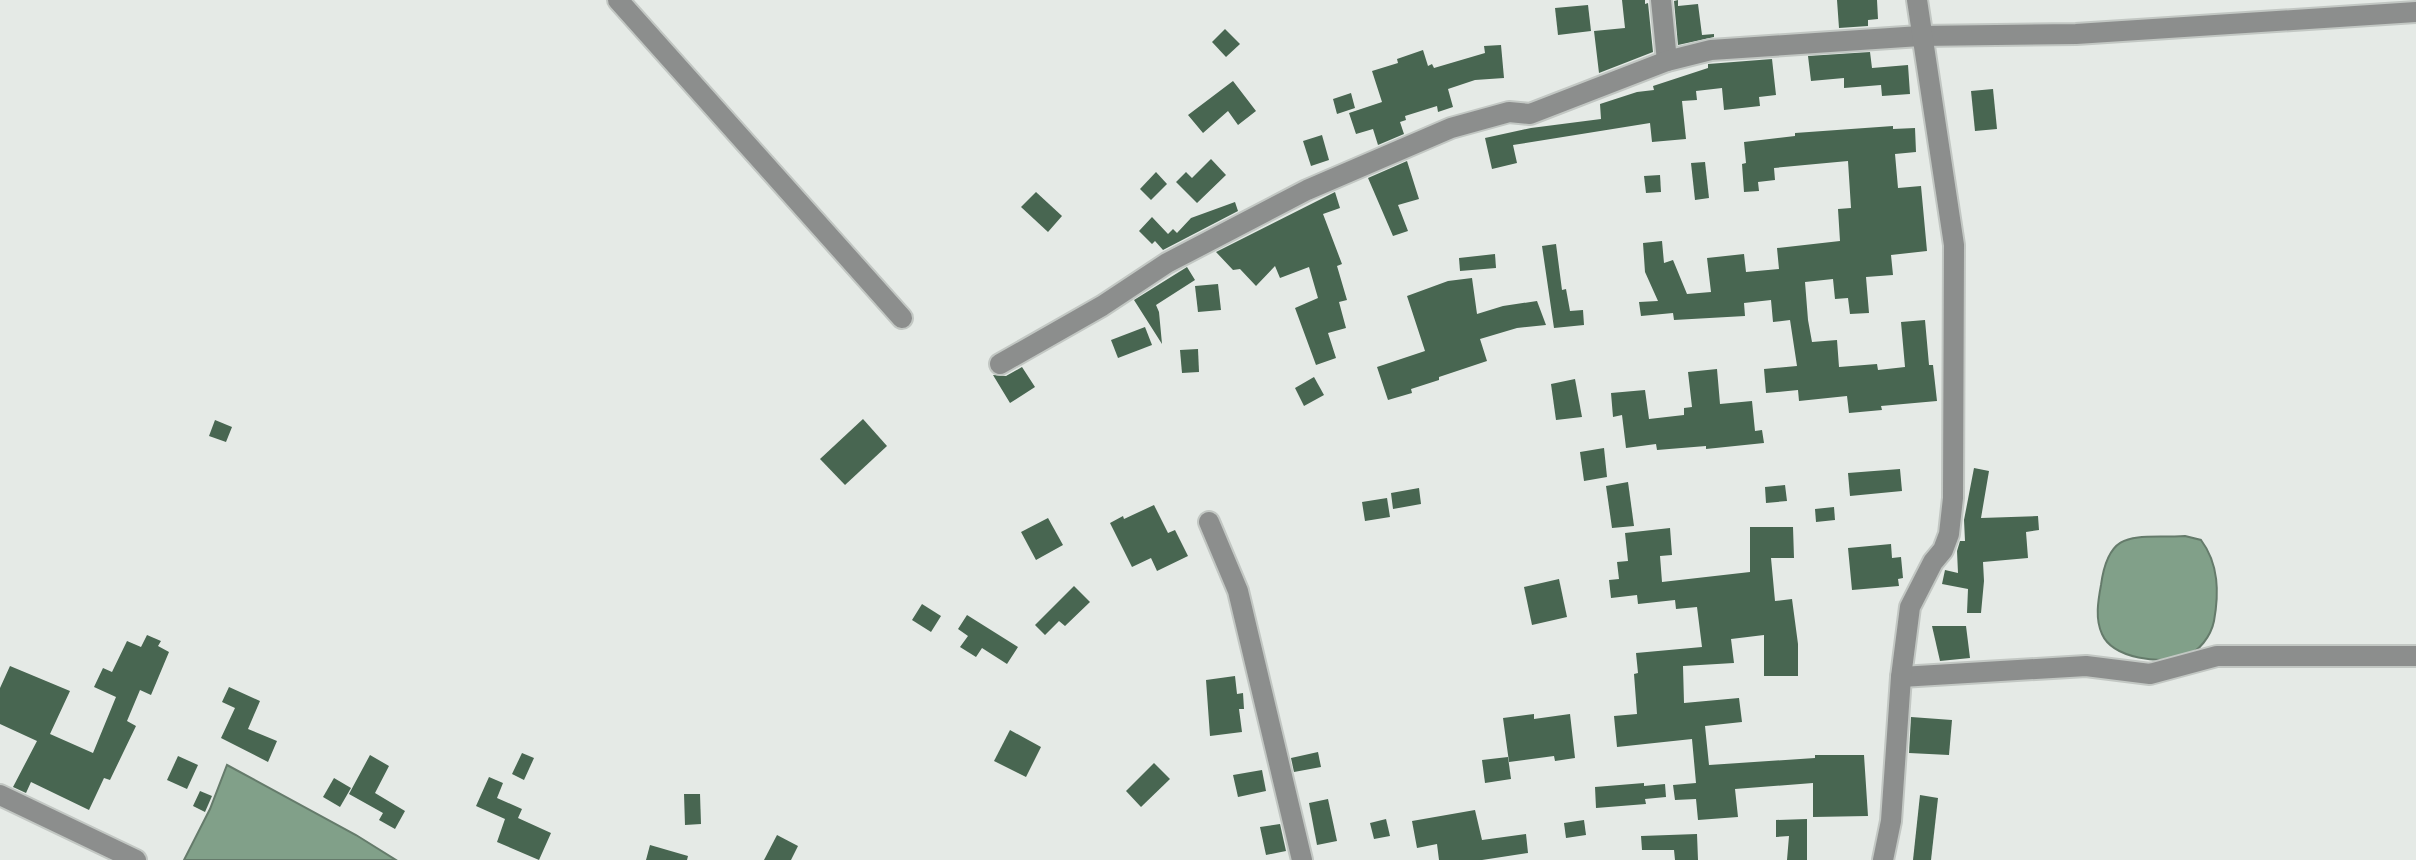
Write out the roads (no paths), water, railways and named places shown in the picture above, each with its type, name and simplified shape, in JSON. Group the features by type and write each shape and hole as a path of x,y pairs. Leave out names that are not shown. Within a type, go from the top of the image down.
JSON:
{"street":[{"path":"618,0 902,318"},
{"path":"1661,0 1667,61"},
{"path":"1883,860 1891,821 1901,677 1910,607 1933,562 1943,550 1949,534 1953,498 1954,245 1920,36 1917,0"},
{"path":"1000,364 1102,306 1167,263 1307,190 1451,128 1509,112 1530,114 1667,61 1711,50 1920,36 2076,34 2416,12"},
{"path":"1209,522 1238,591 1302,860"},
{"path":"1901,677 2086,666 2150,674 2217,656 2416,656"},
{"path":"0,795 136,860"}]}
